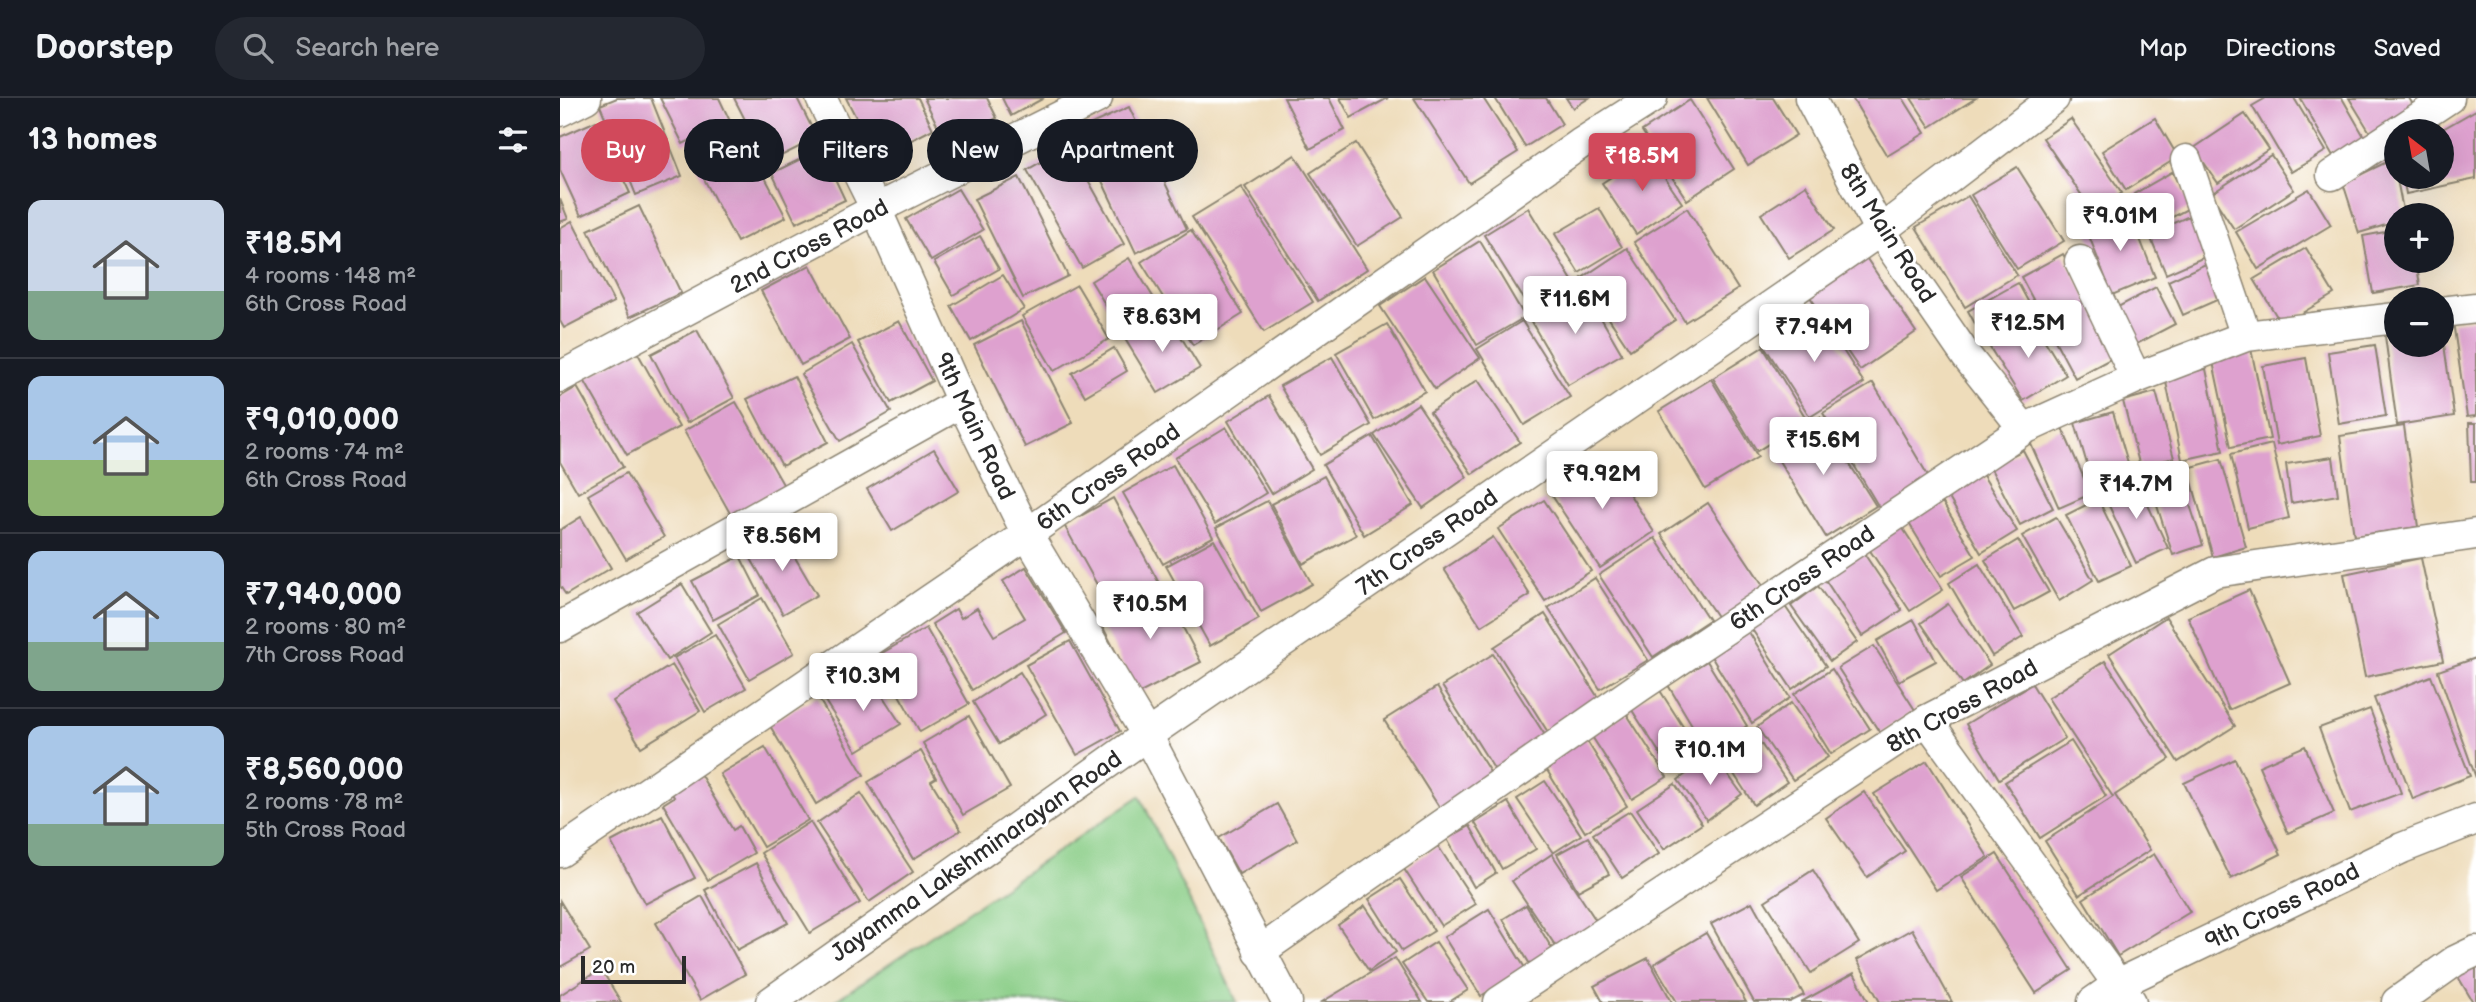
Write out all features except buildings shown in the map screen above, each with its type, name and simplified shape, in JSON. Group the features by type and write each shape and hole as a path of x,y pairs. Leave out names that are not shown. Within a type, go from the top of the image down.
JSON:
{"street":[{"path":"560,110 586,98"},
{"name":"9th Main Road","path":"821,98 876,209 962,402 1027,534 1147,735 1287,1002"},
{"name":"2nd Cross Road","path":"560,377 876,209 1097,98"},
{"name":"6th Cross Road","path":"560,852 1027,534 1569,152 1652,98"},
{"name":"8th Main Road","path":"1810,98 1880,230 1967,356 2024,429"},
{"name":"7th Cross Road","path":"1147,735 1880,230 2054,98"},
{"path":"2416,119 2448,98"},
{"path":"2332,175 2384,141"},
{"path":"2186,160 2246,336"},
{"path":"2080,261 2136,377"},
{"path":"2454,311 2476,308"},
{"name":"6th Cross Road","path":"1259,952 1639,687 2024,429 2136,377 2246,336 2384,319"},
{"path":"560,627 962,402"},
{"name":"8th Cross Road","path":"1499,1002 1927,719 2215,572 2476,534"},
{"path":"1927,719 2125,993"},
{"name":"Jayamma Lakshminarayan Road","path":"771,1002 1147,735"},
{"name":"9th Cross Road","path":"2093,1002 2125,993 2402,848 2476,819"},
{"path":"2397,1002 2455,961 2476,951"}],"green space":[{"path":"1140,796 1237,1002 833,1002"}]}
